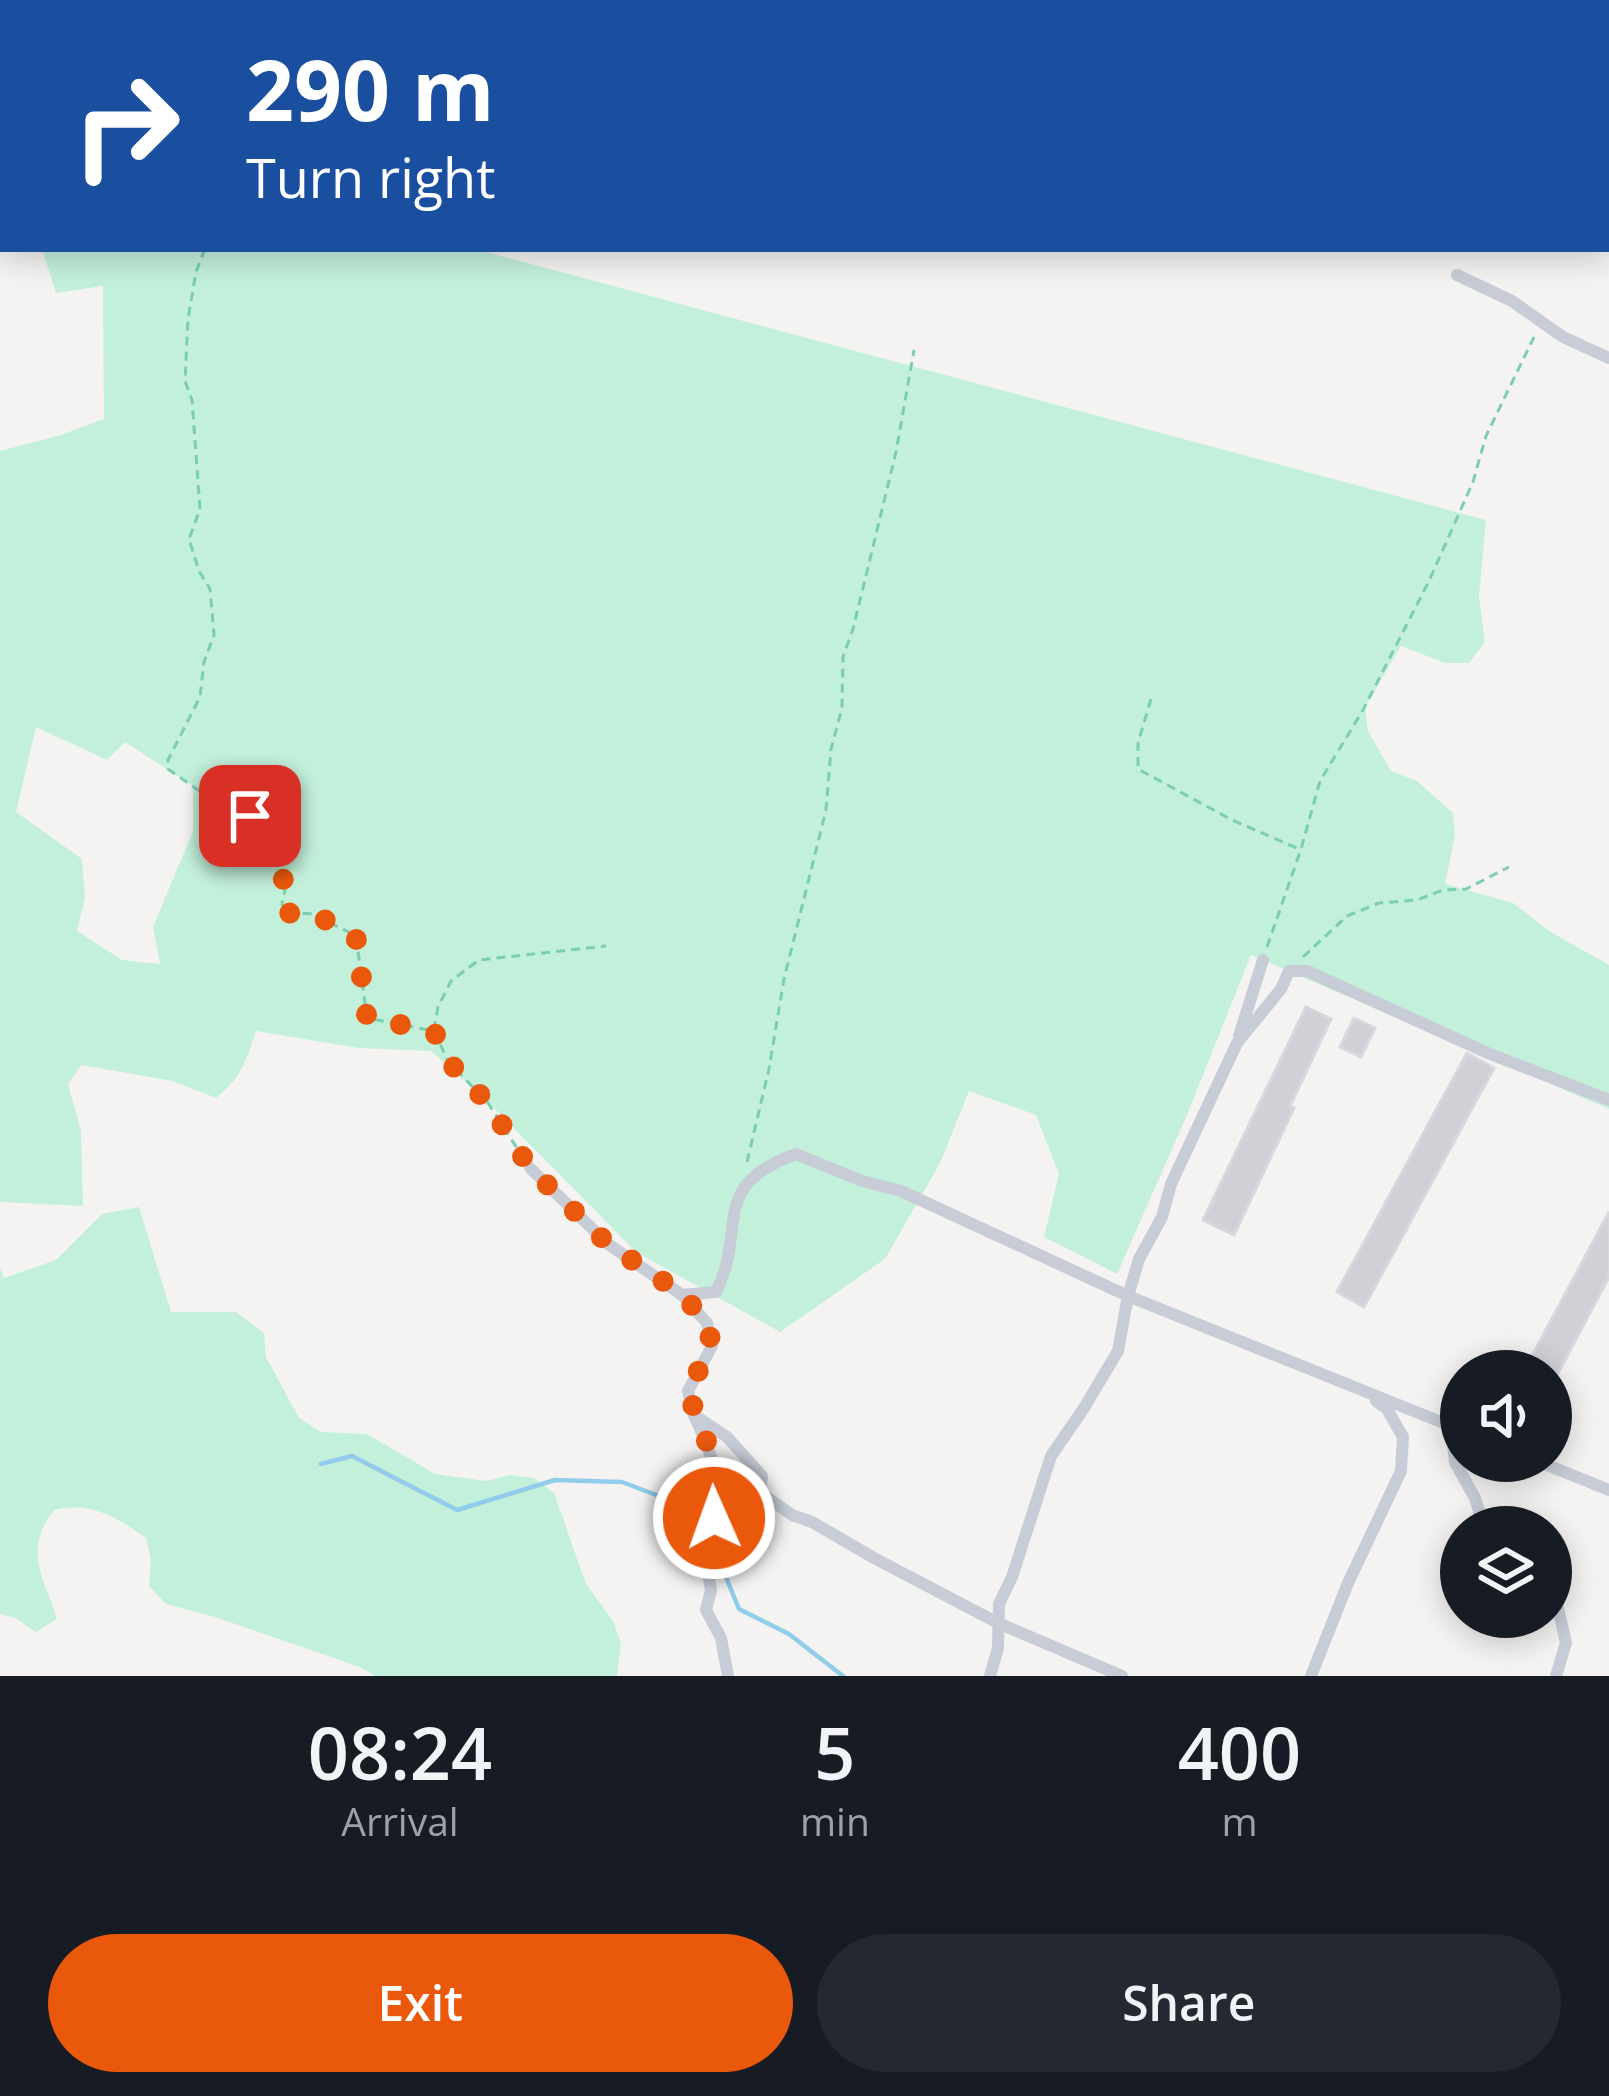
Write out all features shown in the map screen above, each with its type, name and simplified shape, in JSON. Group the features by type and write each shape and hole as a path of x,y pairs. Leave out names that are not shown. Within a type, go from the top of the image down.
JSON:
{"street":[{"path":"1457,275 1512,301 1563,337 1609,358"},
{"path":"990,1676 998,1648 998,1604 1012,1576 1051,1456 1118,1352 1139,1259 1237,1043 1263,960"},
{"path":"1237,1043 1281,989 1289,971 1307,971 1447,1036 1609,1100"},
{"path":"682,1294 716,1292 727,1269 741,1188 777,1161 796,1154 862,1181 902,1191 1128,1296 1440,1422"},
{"path":"530,1168 608,1244 682,1294 707,1323 712,1346 688,1390 712,1455 715,1484 708,1496 714,1518 704,1551 712,1590 706,1610 721,1638 728,1676"},
{"path":"1311,1676 1401,1471 1402,1437 1388,1409 1360,1390"},
{"path":"694,1415 727,1437 762,1476 760,1492 792,1515 998,1622 1122,1676"},
{"path":"1572,1475 1609,1490"},
{"path":"1556,1676 1565,1638"}],"path":[{"path":"204,252 188,319 185,381 192,400 200,509 189,539 211,590 214,635 200,698 168,760 168,769 208,796 228,801 275,839 281,852 286,913 319,914 327,924 356,937 367,1018 434,1031"},
{"path":"1263,960 1320,781 1363,710 1429,581 1473,482 1486,436 1542,322"},
{"path":"741,1188 784,980 826,811 831,748 842,708 843,658 896,452 914,350"},
{"path":"1151,699 1138,743 1138,770 1232,820 1301,849"},
{"path":"1289,971 1347,916 1379,903 1466,890 1509,867"},
{"path":"530,1168 488,1103 448,1061 434,1031 438,1007 451,981 479,960 605,946"}],"green space":[{"path":"43,252 486,252 1486,520 1479,596 1485,642 1469,663 1445,663 1401,646 1365,707 1368,731 1391,771 1417,781 1453,813 1455,836 1445,884 1513,903 1549,931 1609,965 1609,1109 1251,955 1117,1274 1044,1237 1059,1174 1036,1115 969,1091 940,1163 885,1259 780,1332 636,1252 431,1051 358,1048 256,1031 242,1068 216,1098 173,1081 81,1065 68,1084 81,1131 83,1206 0,1202 0,451 104,419 103,286 56,293","holes":["36,727 107,760 125,742 193,786 193,831 153,927 160,964 122,960 77,931 85,898 82,859 16,812"]},
{"path":"139,1207 171,1312 236,1312 264,1333 266,1357 299,1418 321,1432 367,1434 435,1474 486,1481 510,1475 534,1478 554,1493 586,1584 613,1621 621,1644 617,1676 375,1676 215,1617 166,1604 149,1586 151,1560 146,1538 92,1509 54,1510 39,1538 39,1563 57,1619 36,1632 0,1614 0,1268 4,1278 56,1260 102,1214"}],"building":[{"path":"1306,1007 1331,1019 1234,1235 1203,1220"},
{"path":"1354,1018 1375,1028 1361,1057 1340,1047"},
{"path":"1467,1053 1494,1068 1364,1307 1337,1292"},
{"path":"1609,1212 1609,1277 1570,1350 1535,1350"}],"waterway":[{"path":"321,1464 352,1456 457,1510 555,1480 622,1482 698,1511 706,1530"},
{"path":"711,1541 739,1609 789,1634 843,1676"}],"route":[{"path":"250,816 256,828 275,839 281,852 286,913 319,914 327,924 356,937 367,1018 434,1031 448,1061 488,1103 530,1168 608,1244 682,1294 707,1323 712,1346 688,1390 712,1455 715,1484 708,1496 714,1518"}]}
